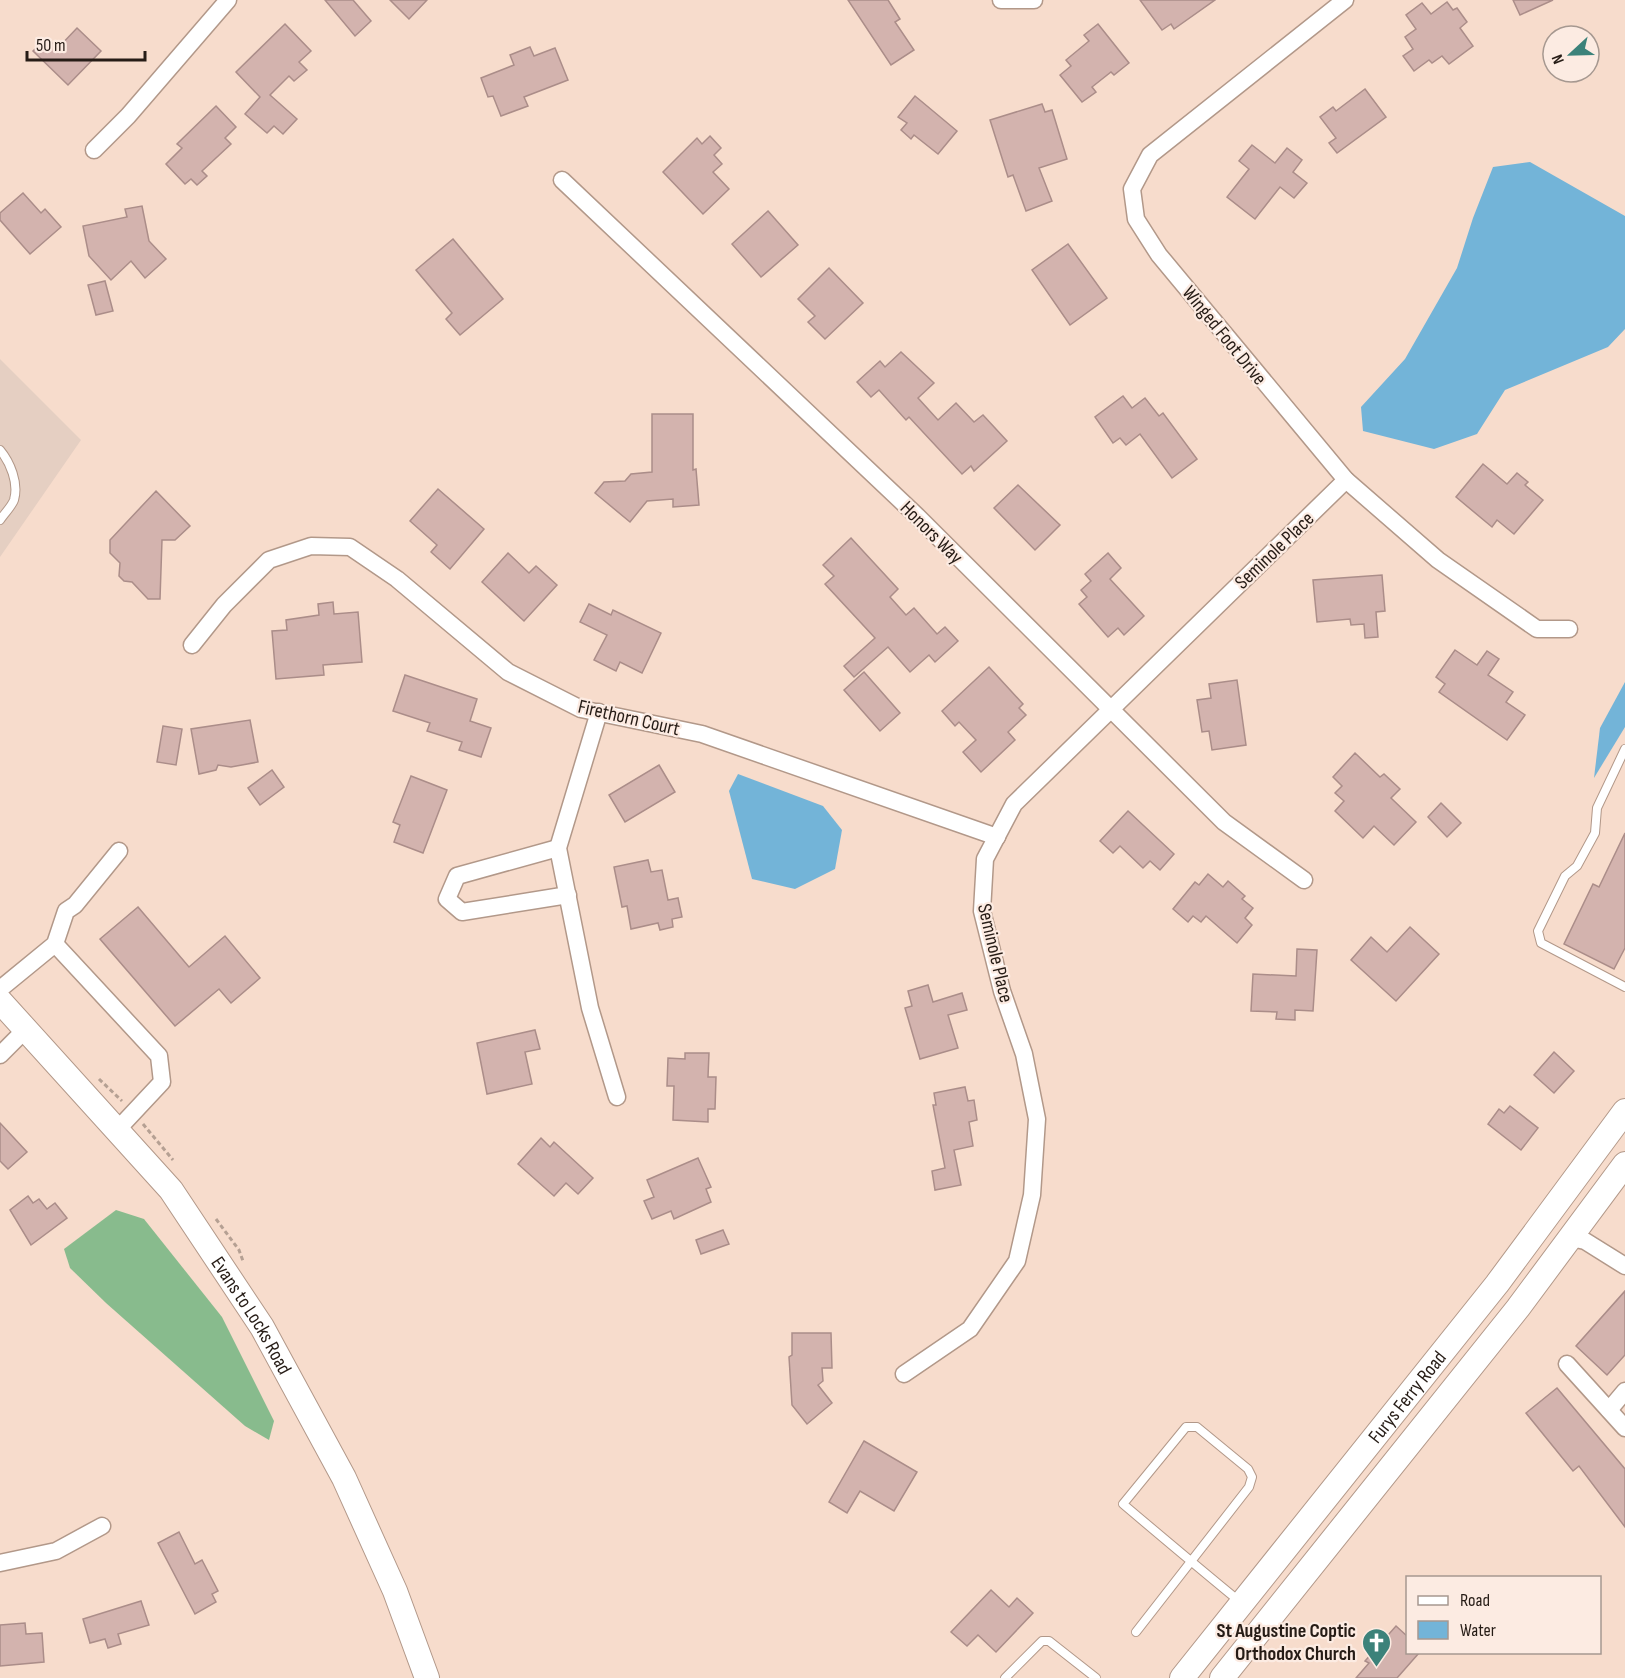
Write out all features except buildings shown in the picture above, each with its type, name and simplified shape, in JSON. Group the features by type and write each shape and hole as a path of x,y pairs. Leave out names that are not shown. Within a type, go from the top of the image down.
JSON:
{"main road":[{"name":"Evans to Locks Road","path":"0,1001 27,1028 171,1190 262,1327 344,1478 395,1591 427,1678"},
{"name":"Furys Ferry Road","path":"1182,1678 1497,1284 1625,1111"},
{"name":"Furys Ferry Road","path":"1222,1678 1511,1317 1625,1164"}],"street":[{"path":"94,150 128,116 228,0"},
{"path":"1000,0 1034,0"},
{"name":"Winged Foot Drive","path":"1345,0 1150,155 1132,189 1136,219 1159,255 1346,480 1438,560 1537,629 1569,628"},
{"name":"Honors Way","path":"562,180 918,516 1109,710 1224,822 1304,880"},
{"name":"Seminole Place","path":"904,1374 970,1329 1017,1261 1032,1195 1037,1119 1024,1054 1002,991 982,911 985,859 1014,804 1346,480"},
{"name":"Firethorn Court","path":"192,645 224,605 269,560 311,546 350,547 397,579 508,672 581,709 702,734 997,837"},
{"path":"599,712 558,848 590,1008 617,1097"},
{"path":"558,848 457,876 447,899 462,912 568,895"},
{"path":"0,989 55,944 66,911 75,905 119,851"},
{"path":"55,944 159,1056 162,1082 117,1129"},
{"path":"0,1055 27,1028"},
{"path":"1571,1238 1585,1241 1625,1266"},
{"path":"1567,1364 1625,1428"},
{"path":"1609,1410 1625,1391"},
{"path":"0,1563 56,1551 102,1526"}],"lane":[{"path":"0,450 8,461 14,483 14,500 0,520"},
{"path":"1625,749 1597,808 1594,833 1578,866 1565,876 1538,931 1541,943 1625,987"},
{"path":"1136,1632 1192,1562 1249,1486 1252,1477 1248,1469 1197,1427 1192,1426 1180,1432 1123,1504 1192,1562 1242,1604"},
{"path":"1005,1678 1042,1641 1049,1641 1084,1675 1096,1678"}],"shaded area":[{"path":"0,359 81,440 0,557"}],"green space":[{"path":"116,1210 144,1219 222,1317 274,1421 269,1440 245,1426 106,1303 70,1268 64,1249"}],"water":[{"path":"1530,162 1625,216 1625,329 1608,347 1505,390 1477,434 1434,449 1363,431 1361,407 1405,359 1457,268 1493,167"},
{"path":"1625,682 1625,727 1594,778 1600,728"},
{"path":"738,774 823,806 842,830 835,869 795,889 752,879 729,791"}],"place":[{"name":"St Augustine Coptic Orthodox Church","path":"1377,1668"}]}
